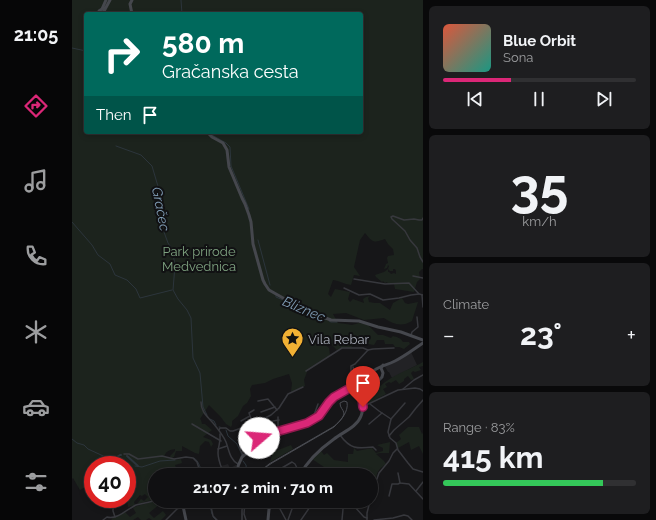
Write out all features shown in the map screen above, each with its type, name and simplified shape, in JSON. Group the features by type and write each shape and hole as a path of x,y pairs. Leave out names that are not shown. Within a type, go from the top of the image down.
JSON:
{"main road":[{"path":"100,12 106,0"},
{"path":"104,12 110,0"},
{"path":"132,0 130,4 132,12"},
{"path":"209,134 224,143 228,150 229,165 249,215 253,244 263,280 269,290 302,310 329,319 359,321 378,327 392,329 411,335 423,343 396,360 383,365 370,375 362,398 362,415 358,422 332,440 312,458 304,468"},
{"path":"238,468 238,464 243,455 250,450 259,438 307,423 314,419 333,398 352,387 360,385 366,387 382,378 383,374 380,368"},
{"path":"185,508 186,520"},
{"path":"268,520 270,508"}],"street":[{"path":"423,218 422,220 404,220 393,216 391,217 417,248 423,262"},
{"path":"413,276 423,278"},
{"path":"354,279 385,284 409,283 419,294"},
{"path":"344,288 359,295 370,294 383,300 419,294 423,295 423,307"},
{"path":"411,335 412,332 418,328 417,317"},
{"path":"306,371 342,348 363,348 368,350 394,348"},
{"path":"352,387 347,378 351,371 351,366 355,364 368,350"},
{"path":"352,387 355,379 353,367"},
{"path":"403,389 423,375"},
{"path":"219,431 220,428 223,428 233,431 271,415 277,410 288,394 303,387"},
{"path":"363,407 396,390 415,388 423,391"},
{"path":"258,401 268,399 277,410"},
{"path":"389,436 409,417 423,400"},
{"path":"201,402 205,415 219,431 225,441 229,453 238,464"},
{"path":"405,403 391,419 388,432 389,436 391,440 396,443 397,449 414,469 423,472"},
{"path":"314,419 318,404"},
{"path":"370,404 391,419"},
{"path":"261,412 275,407"},
{"path":"253,423 249,413 254,410"},
{"path":"369,424 382,413"},
{"path":"241,421 250,416"},
{"path":"278,416 278,432"},
{"path":"273,421 279,420"},
{"path":"266,422 269,434"},
{"path":"192,424 220,441"},
{"path":"219,431 220,441 218,458 222,468"},
{"path":"246,431 247,443 250,450"},
{"path":"340,435 355,448 360,449 373,447 376,450"},
{"path":"239,442 243,455"},
{"path":"218,449 227,446"},
{"path":"378,476 389,461 392,453 397,449"},
{"path":"124,454 129,454 138,459 162,456 175,459 186,457 194,459 197,462 199,468"},
{"path":"281,468 292,462 297,468"},
{"path":"398,473 400,483"},
{"path":"416,491 423,482"},
{"path":"389,496 392,484 400,483 409,484 423,499"},
{"path":"103,520 107,517 115,517 135,506 148,502"},
{"path":"113,508 115,517"},
{"path":"166,520 178,508"},
{"path":"211,508 213,516 217,520"},
{"path":"244,508 244,514 246,520"},
{"path":"280,508 287,520"},
{"path":"287,520 292,508"},
{"path":"301,520 308,508"},
{"path":"342,520 343,508"},
{"path":"356,508 367,519"},
{"path":"367,519 369,508"},
{"path":"374,520 406,515 412,520"}],"shaded area":[{"path":"411,352 417,365 392,378 384,365"},
{"path":"228,464 230,468 223,468 221,466"}],"green space":[{"name":"Park prirode Medvednica","path":"72,0 423,0 423,269 419,272 420,279 417,282 414,292 395,289 394,284 382,282 376,277 375,275 388,269 388,265 387,268 384,269 388,263 388,256 394,255 393,249 385,239 374,241 365,233 360,240 354,267 360,276 354,275 351,285 333,280 328,294 331,297 335,289 350,292 348,299 350,302 353,299 364,303 363,299 370,296 368,298 369,302 380,303 390,310 393,303 402,298 405,303 408,304 418,302 412,321 401,325 395,324 384,318 364,320 346,313 333,314 338,323 352,325 359,323 368,325 378,335 391,338 394,336 403,342 409,342 410,344 404,349 395,347 393,344 385,344 384,340 377,340 374,345 368,344 370,338 360,337 351,348 341,348 337,350 326,341 323,343 329,348 330,355 306,370 307,372 304,380 305,386 291,392 292,383 289,374 265,383 252,385 250,389 251,396 247,403 243,406 238,416 232,421 231,427 226,424 209,405 200,419 202,424 205,424 212,430 203,437 211,440 213,444 211,447 209,442 205,441 200,446 199,454 182,446 182,451 176,451 174,457 171,458 170,456 175,449 169,450 164,457 175,460 181,459 182,463 175,465 176,468 148,468 148,497 145,494 142,496 140,495 136,500 136,456 84,456 84,488 80,490 73,478 72,479","holes":["388,269 390,271 395,269 396,274 391,274 388,272"]},
{"path":"423,362 423,366 419,367 421,370 415,372 413,371 411,373 414,379 411,380 408,376 399,384 396,380 391,383 389,382 385,384 387,387 383,389 386,394 369,403 365,400 373,390 375,392 391,378"},
{"path":"408,427 419,427 422,434 423,433 423,454 419,446 411,450 409,442 398,448 396,443 401,439 399,435"},
{"path":"390,442 389,453 376,454 386,464 378,472 378,468 329,468 324,467 312,459 321,451 324,455 327,453 334,460 348,462 348,454 353,454 354,448 357,451 372,448 376,453 383,451 383,448 377,445"},
{"path":"291,445 293,449 270,462 273,452"},
{"name":"Park prirode Medvednica","path":"148,497 148,501 137,504 141,499 144,501"},
{"path":"148,503 148,508 155,508 149,513 154,518 163,511 166,515 161,520 152,520 149,518 146,520 141,520 138,517 133,520 111,519 125,512 130,517 136,513 133,508 136,508 137,506"}],"waterway":[{"name":"Bliznec","path":"181,0 182,12"},
{"path":"72,48 84,51"},
{"name":"Bliznec","path":"212,135 230,147 231,166 249,209"},
{"name":"Gračec","path":"116,146 141,155 152,166 162,200 164,232 172,249 175,265 173,290 191,318 193,358 200,373 203,407 207,415"},
{"path":"72,222 92,245 98,255 110,264 115,275 127,280 136,289 140,298 172,290"},
{"name":"Bliznec","path":"258,240 270,285"},
{"name":"Bliznec","path":"276,295 276,297 288,302"},
{"name":"Bliznec","path":"303,311 315,317 322,318"},
{"name":"Bliznec","path":"329,321 337,322"},
{"name":"Gračec","path":"210,419 214,421 216,425"},
{"name":"Gračec","path":"226,430 228,436 237,444 242,455"},
{"path":"72,439 103,456"},
{"path":"194,458 196,459 200,468"},
{"path":"136,466 142,467 160,461 175,460"},
{"name":"Gračec","path":"243,461 246,468"},
{"path":"211,508 212,514"},
{"path":"213,517 216,520"}],"tram line":[{"path":"344,401 347,402 347,409 343,417 344,413 340,403 344,401"},
{"path":"339,422 343,417"},
{"path":"339,422 343,417"},
{"path":"335,426 338,423"},
{"path":"264,468 335,426"},
{"path":"264,468 335,426"},
{"path":"242,508 242,520"}],"place":[{"name":"Vila Rebar","path":"292,358"}],"route":[{"path":"259,438 307,423 319,416 334,397 348,389 363,386 363,407"}]}
